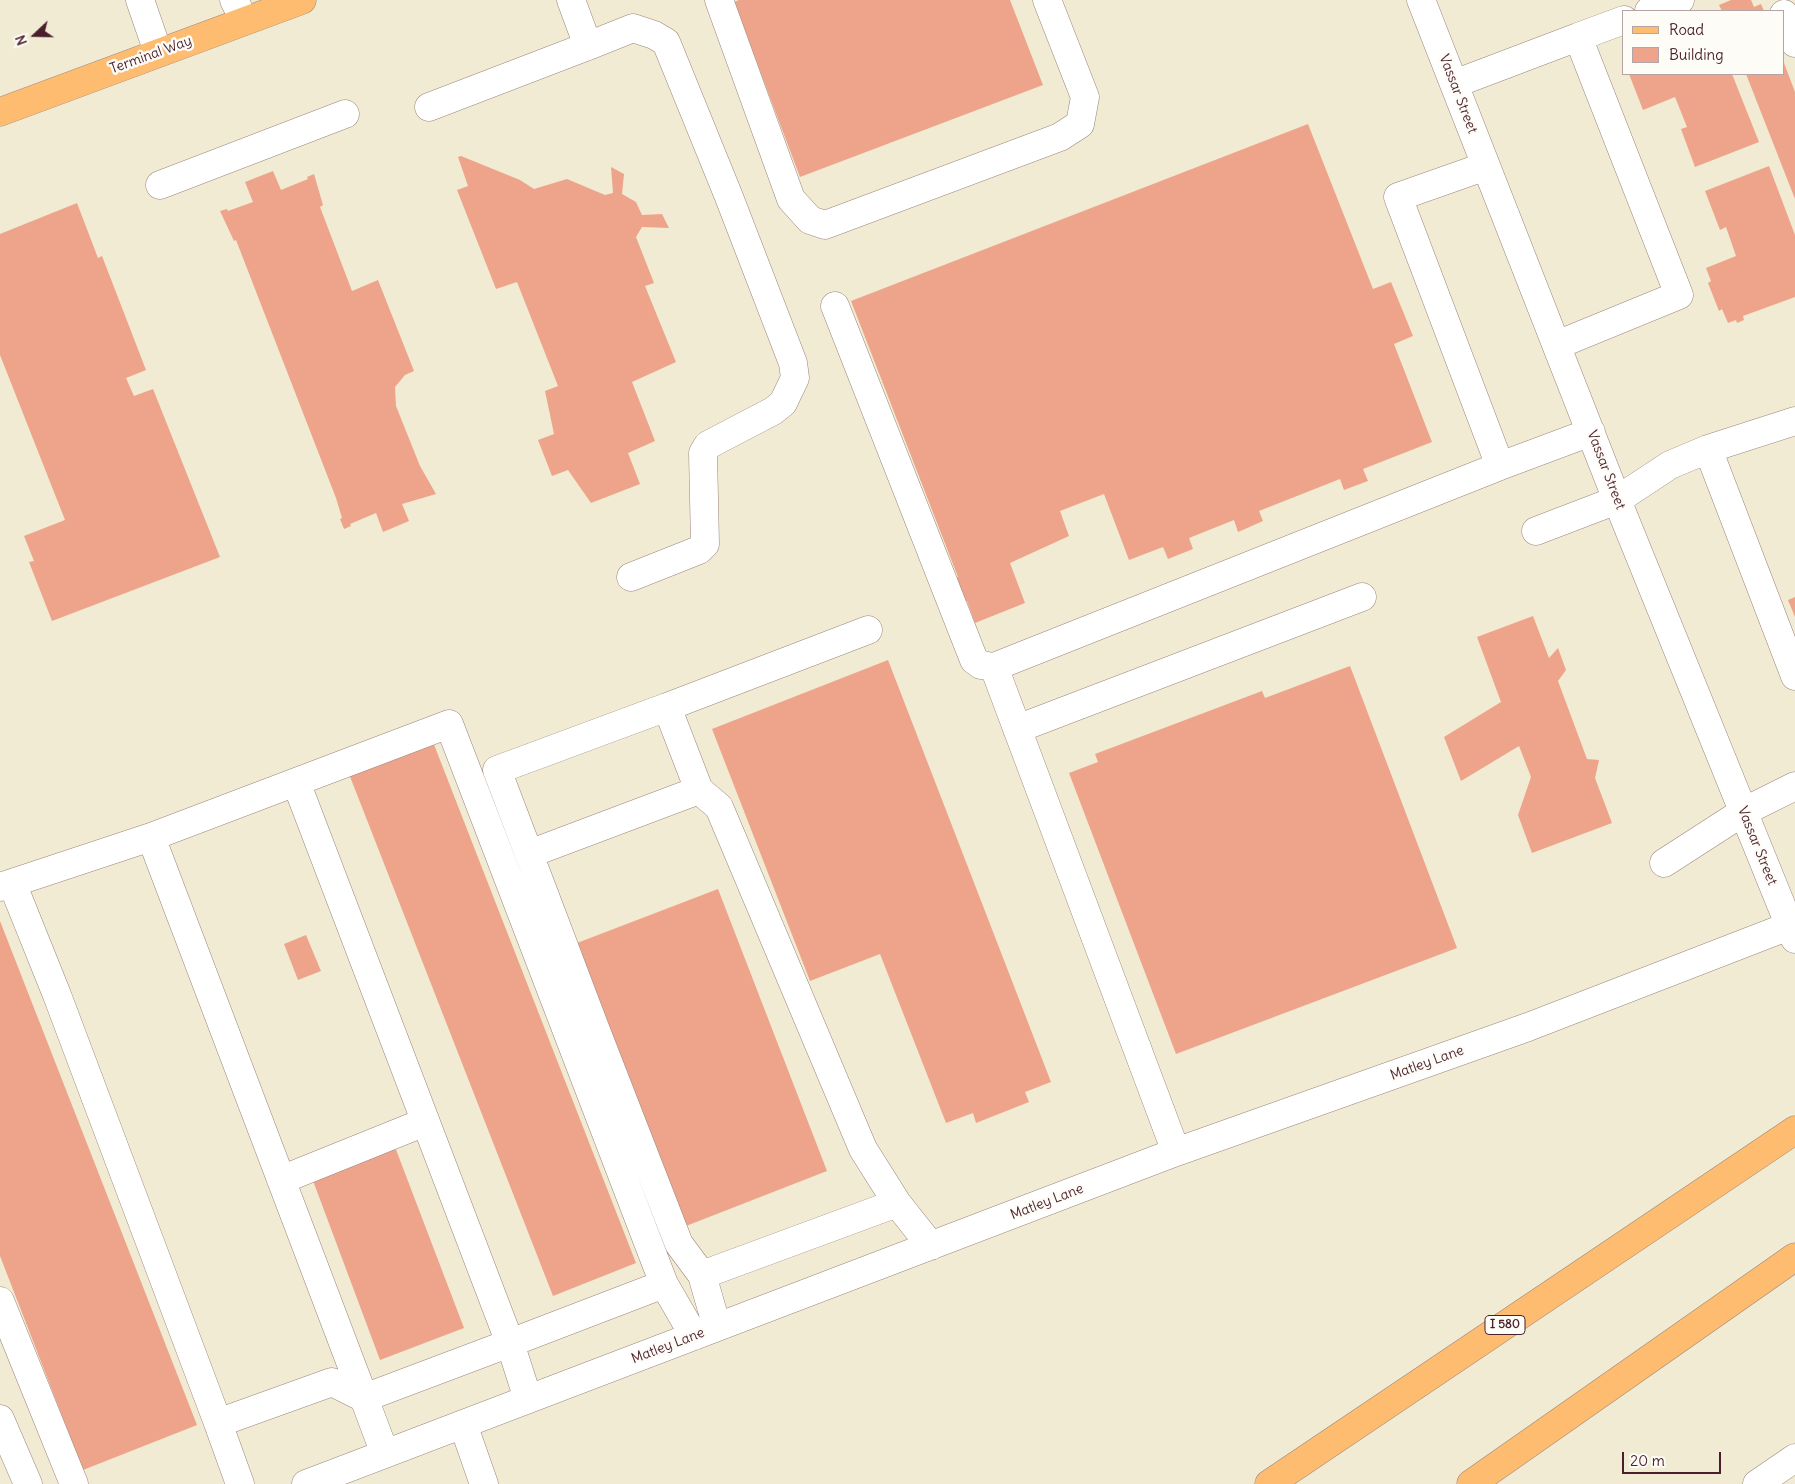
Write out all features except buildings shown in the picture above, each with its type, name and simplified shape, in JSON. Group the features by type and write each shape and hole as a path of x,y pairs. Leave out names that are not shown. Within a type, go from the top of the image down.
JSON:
{"main road":[{"name":"Terminal Way","path":"0,112 158,52 239,10 302,0"},
{"name":"I 580","path":"1268,1484 1795,1130"},
{"path":"1471,1484 1789,1261"}],"street":[{"path":"140,0 158,52"},
{"path":"571,0 588,46"},
{"path":"719,0 791,199 801,213 810,220 825,225 1060,137 1080,124 1085,97 1048,0"},
{"name":"Vassar Street","path":"1421,0 1617,500 1792,933"},
{"path":"1652,10 1680,0"},
{"path":"1785,18 1795,43"},
{"path":"1454,84 1622,21"},
{"path":"429,107 633,28 654,35 666,42 729,196 792,363 795,378 783,403 773,411 708,445 703,453 705,544 699,550 631,577"},
{"path":"1556,345 1679,295 1578,37"},
{"path":"160,186 345,114"},
{"path":"1486,166 1398,197 1500,466"},
{"path":"835,306 974,660 982,665 994,667 1500,466 1591,432"},
{"path":"1536,531 1617,500 1670,465 1708,449 1795,421"},
{"path":"1708,449 1795,676"},
{"path":"1017,729 1362,596"},
{"path":"705,1332 702,1275 679,1244 498,770 868,630"},
{"path":"994,667 1176,1152"},
{"path":"667,707 700,790 719,807 863,1149 897,1203 931,1246"},
{"path":"240,1484 58,995 6,885 151,837 449,724 664,1284 705,1332"},
{"path":"296,782 510,1343 528,1399"},
{"path":"1664,863 1743,812 1795,786"},
{"path":"529,854 700,790"},
{"path":"151,837 385,1454"},
{"name":"Matley Lane","path":"306,1484 1176,1152 1792,933"},
{"path":"281,1180 425,1122"},
{"path":"702,1275 897,1203"},
{"path":"218,1423 332,1382 364,1398 664,1284"},
{"path":"0,1301 74,1484"},
{"path":"0,1419 28,1484"},
{"path":"463,1424 484,1484"},
{"path":"1757,1484 1795,1458"}]}
